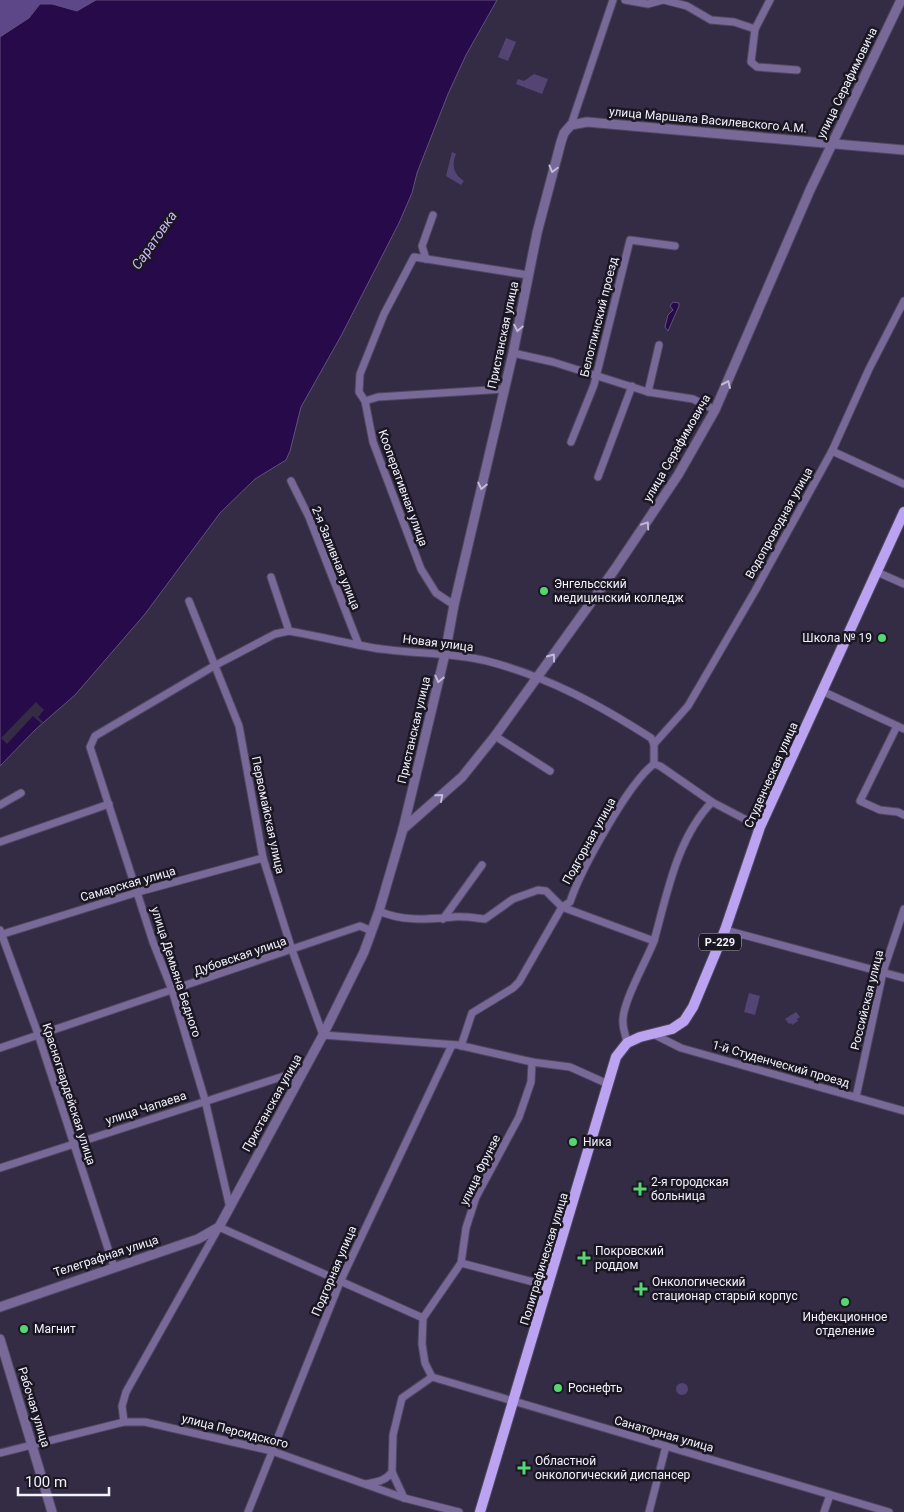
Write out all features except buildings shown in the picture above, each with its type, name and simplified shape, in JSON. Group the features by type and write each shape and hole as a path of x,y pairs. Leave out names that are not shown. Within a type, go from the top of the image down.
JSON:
{"main road":[{"name":"Студенческая улица","path":"653,1034 672,1029 684,1021 688,1014 725,930 760,827 904,512"},
{"name":"Р-229","path":"627,1043 653,1034"},
{"name":"Полиграфическая улица","path":"480,1512 616,1057 627,1043"}],"street":[{"name":"Пристанская улица","path":"124,1422 122,1406 126,1392 230,1208 265,1138 323,1035 372,931 379,911 403,829 445,654 454,605 513,353 528,274 561,142 564,133 571,125 613,0"},
{"path":"625,0 648,4 664,0 687,6 711,20 734,22 756,29"},
{"path":"770,0 756,29 751,62 757,67 797,70"},
{"name":"улица Серафимовича","path":"403,829 462,778 495,736 648,523 715,410 810,190 901,0"},
{"name":"улица Маршала Василевского А.М.","path":"571,125 587,122 833,142 904,150"},
{"path":"433,216 422,246 426,258 528,274"},
{"name":"Белоглинский проезд","path":"571,442 596,374 630,240 676,246"},
{"name":"Кооперативная улица","path":"426,258 414,257 384,314 360,374 359,392 366,400 373,442 421,569 436,593 454,605"},
{"name":"Водопроводная улица","path":"654,744 688,706 755,591 832,451 869,369 904,301"},
{"path":"648,392 659,345"},
{"path":"513,353 596,374 648,392 693,399 715,410"},
{"path":"598,477 632,386"},
{"path":"366,400 378,397 445,391 505,389"},
{"path":"832,451 904,484"},
{"name":"2-я Заливная улица","path":"292,481 309,517 358,643"},
{"path":"877,572 904,584"},
{"path":"271,577 289,631"},
{"name":"Первомайская улица","path":"189,601 239,726 263,858 292,950 323,1035"},
{"name":"Новая улица","path":"90,747 95,736 214,666 275,634 289,631 358,643 374,648 445,654 486,661 538,677 566,688 609,711 651,738 654,744"},
{"path":"822,691 904,729"},
{"path":"897,726 860,801 880,810 898,812 904,816"},
{"path":"495,736 550,771"},
{"path":"654,744 654,764 660,766 712,802 760,827"},
{"name":"улица Демьяна Бедного","path":"90,747 153,942 172,990 205,1100 230,1208"},
{"name":"Подгорная улица","path":"461,1046 472,1013 513,988 519,982 562,906 570,902 576,882 623,802 647,769 654,764"},
{"path":"0,805 21,793"},
{"path":"627,1043 622,1021 640,967 649,954 654,941 678,859 697,817 712,802"},
{"path":"0,842 109,804"},
{"name":"Самарская улица","path":"1,933 138,892 263,858"},
{"path":"443,919 482,865"},
{"path":"379,911 408,918 443,919 455,917 485,920 513,899 538,890 546,891 562,906 654,941"},
{"name":"Российская улица","path":"856,1097 883,972 904,909"},
{"name":"Дубовская улица","path":"0,1048 360,926 372,931"},
{"path":"725,930 904,978"},
{"name":"Красногвардейская улица","path":"1,933 38,1034 114,1266"},
{"name":"1-й Студенческий проезд","path":"653,1034 681,1048 904,1111"},
{"path":"323,1035 452,1044 532,1062 556,1063 570,1067 608,1084"},
{"name":"Подгорная улица","path":"248,1512 340,1282 452,1044"},
{"name":"улица Фрунзе","path":"423,1318 461,1263 466,1228 476,1197 519,1117 531,1082 532,1062"},
{"name":"улица Чапаева","path":"0,1168 205,1100 284,1076 299,1079"},
{"path":"219,1227 423,1318 423,1353 425,1363 432,1377 402,1398 393,1435 392,1472 404,1498"},
{"name":"Телеграфная улица","path":"0,1307 114,1266 198,1240 219,1227"},
{"path":"461,1263 549,1286"},
{"name":"Рабочая улица","path":"0,1339 52,1512"},
{"name":"Санаторная улица","path":"432,1377 889,1512"},
{"name":"улица Персидского","path":"0,1453 124,1422 145,1422 272,1451 404,1498 459,1512"},
{"path":"649,1512 666,1446"},
{"path":"365,1484 380,1481 388,1477 392,1472"},
{"path":"824,1512 830,1494"}],"shaded area":[{"path":"0,0 96,0 77,11 52,4 37,7 29,18 0,37"},
{"path":"506,38 516,42 508,61 498,57"},
{"path":"534,74 548,79 542,94 516,84 518,79 524,81"},
{"path":"452,152 456,154 454,166 456,173 464,181 461,185 446,176"},
{"path":"749,993 760,996 755,1015 744,1012"},
{"path":"796,1012 800,1017 797,1019 798,1021 792,1025 791,1023 789,1024 785,1019"},
{"path":"684,1383 687,1384 687,1394 680,1395 677,1394 676,1387 677,1384"}],"water":[{"name":"Саратовка","path":"96,0 497,0 466,55 448,94 417,173 412,193 399,223 341,336 301,407 286,460 255,479 220,513 145,614 75,695 36,729 0,766 0,37 29,18 40,4 52,4 77,11"},
{"path":"673,302 679,303 679,306 668,331 665,327 668,315 673,310 670,306"}],"pier":[{"path":"36,702 44,710 38,717 43,722 42,724 33,716 7,744 1,738"}],"place":[{"name":"Энгельсский медицинский колледж","path":"544,591"},
{"name":"Школа № 19","path":"882,638"},
{"name":"Ника","path":"573,1142"},
{"name":"2-я городская больница","path":"640,1189"},
{"name":"Покровский роддом","path":"584,1258"},
{"name":"Онкологический стационар старый корпус","path":"641,1289"},
{"name":"Инфекционное отделение","path":"845,1302"},
{"name":"Магнит","path":"24,1329"},
{"name":"Роснефть","path":"558,1388"},
{"name":"Областной онкологический диспансер","path":"524,1468"}]}
